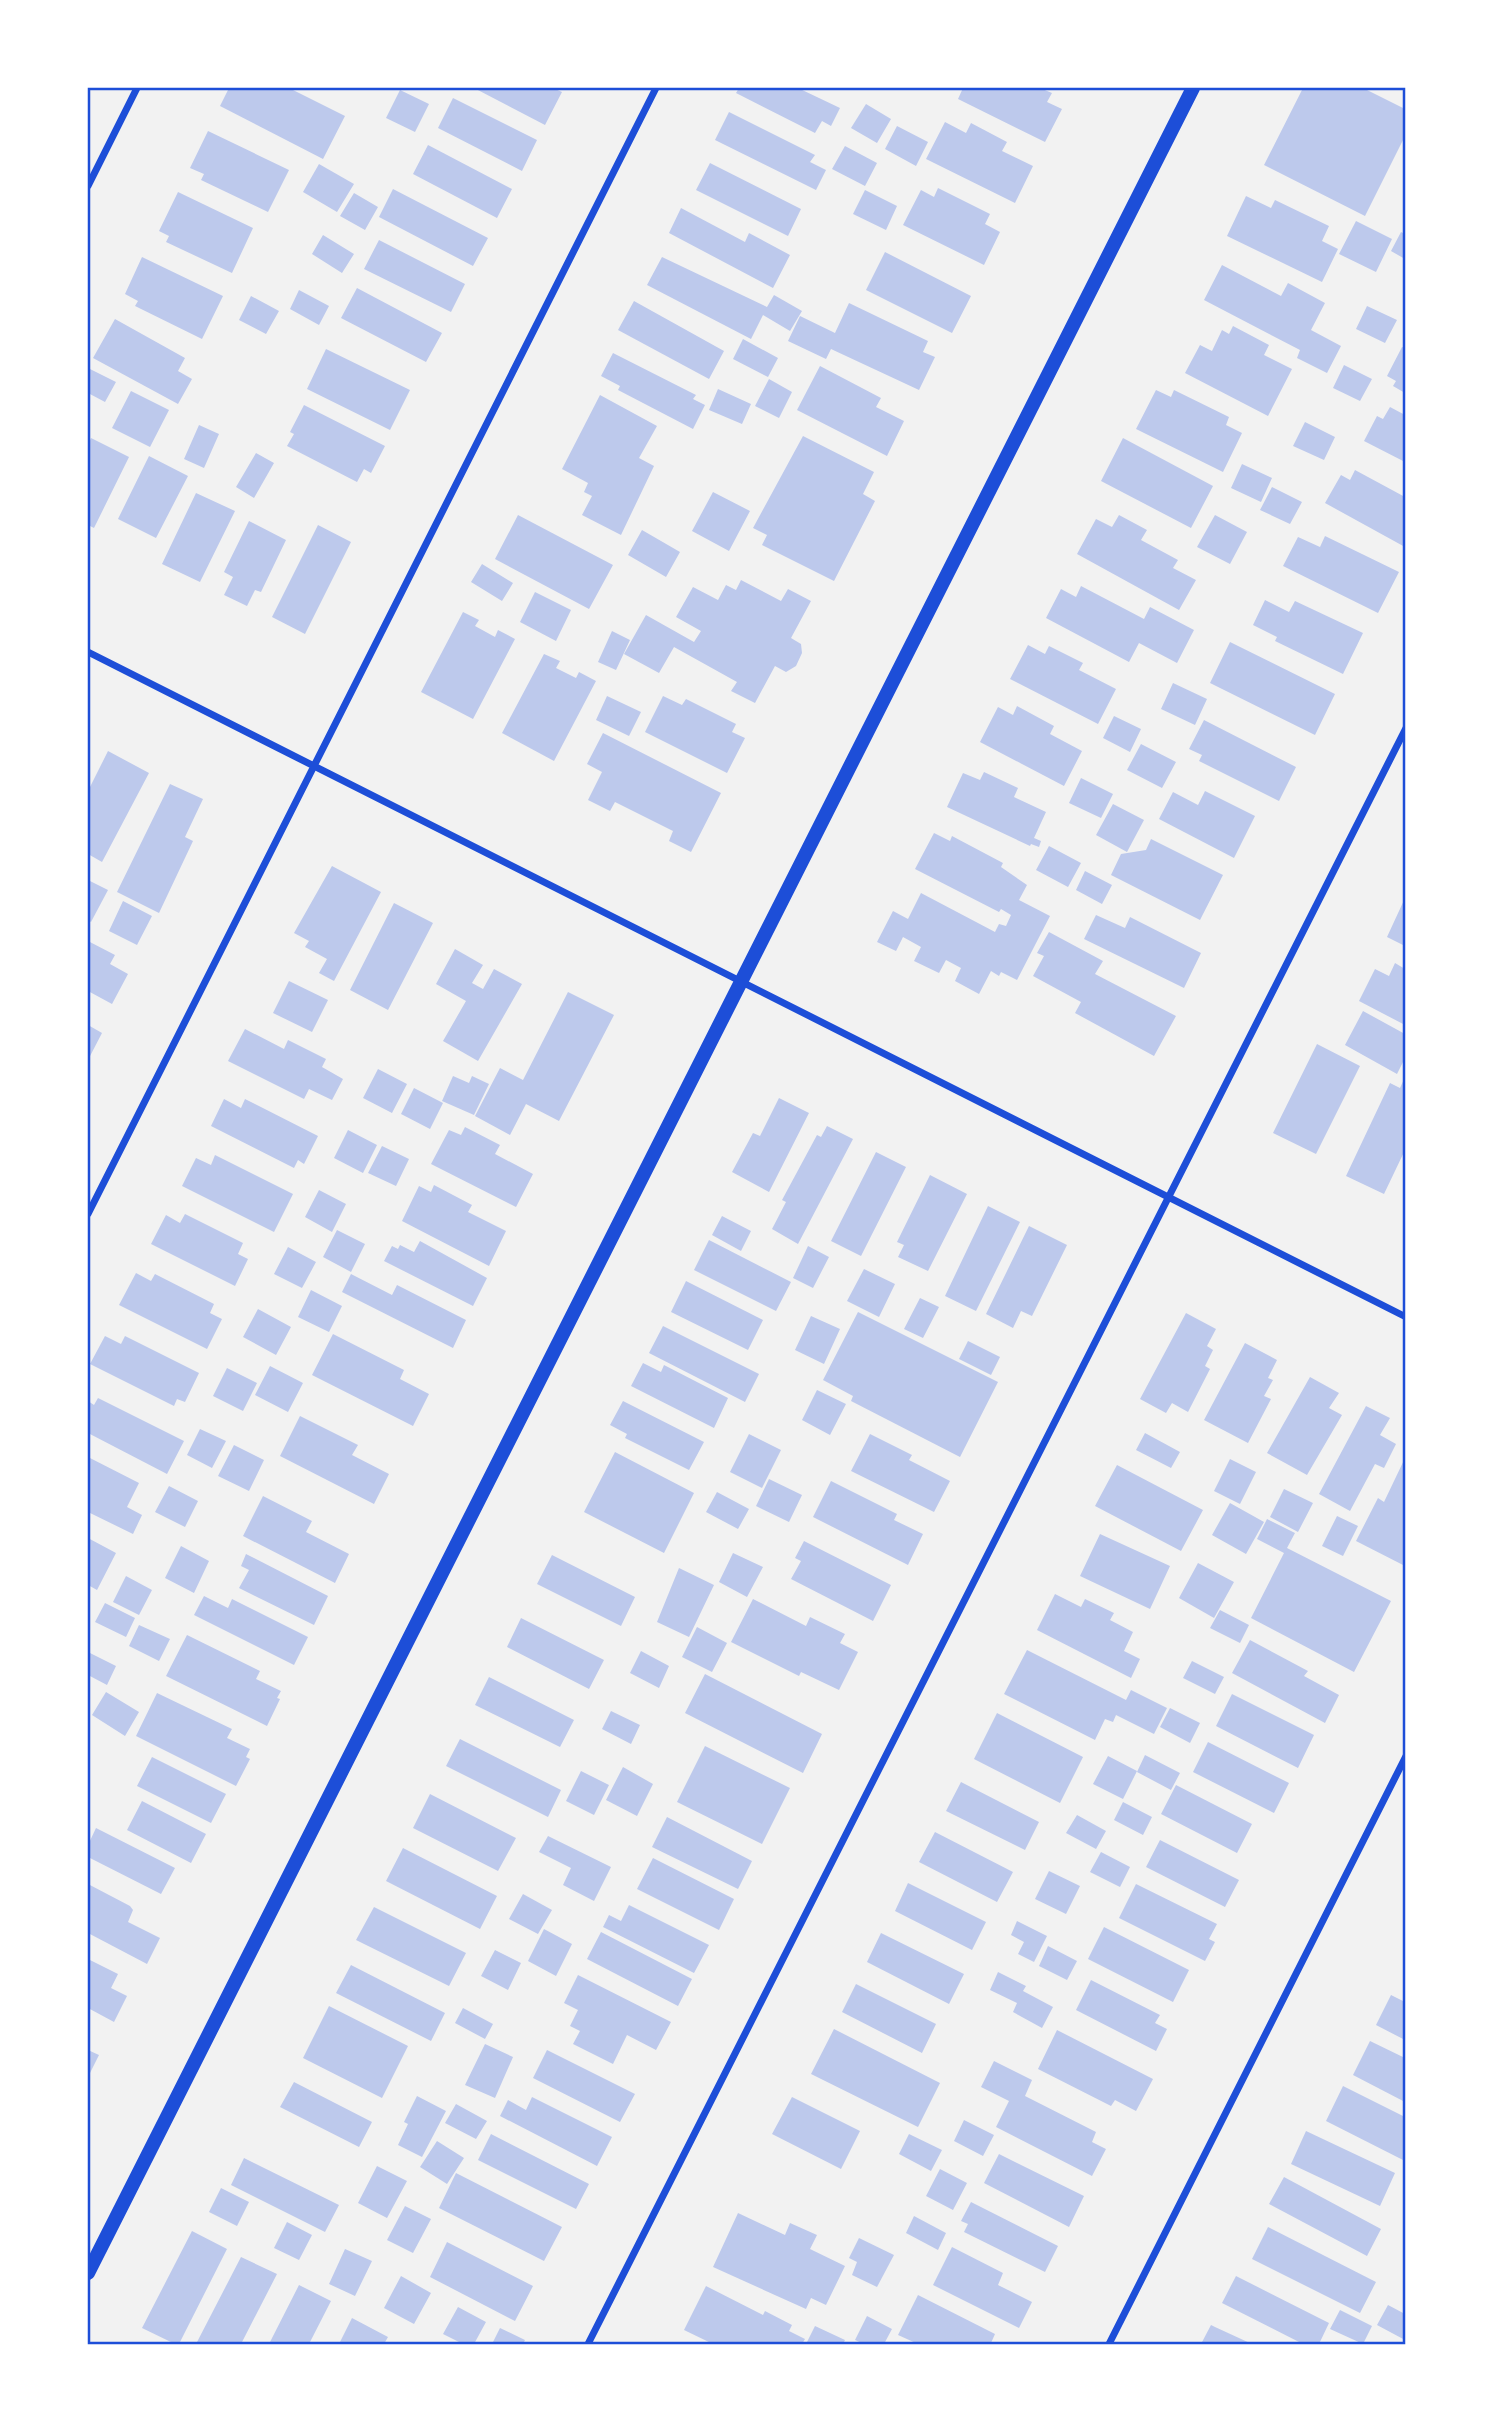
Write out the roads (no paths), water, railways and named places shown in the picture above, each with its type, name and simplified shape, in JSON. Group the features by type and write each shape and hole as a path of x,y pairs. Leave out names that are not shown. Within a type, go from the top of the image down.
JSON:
{"main road":[{"path":"88,2273 1194,88"}],"street":[{"path":"88,186 137,88"},
{"path":"88,1214 656,88"},
{"path":"88,652 1405,1317"},
{"path":"588,2344 1405,728"},
{"path":"1109,2344 1405,1756"}]}
